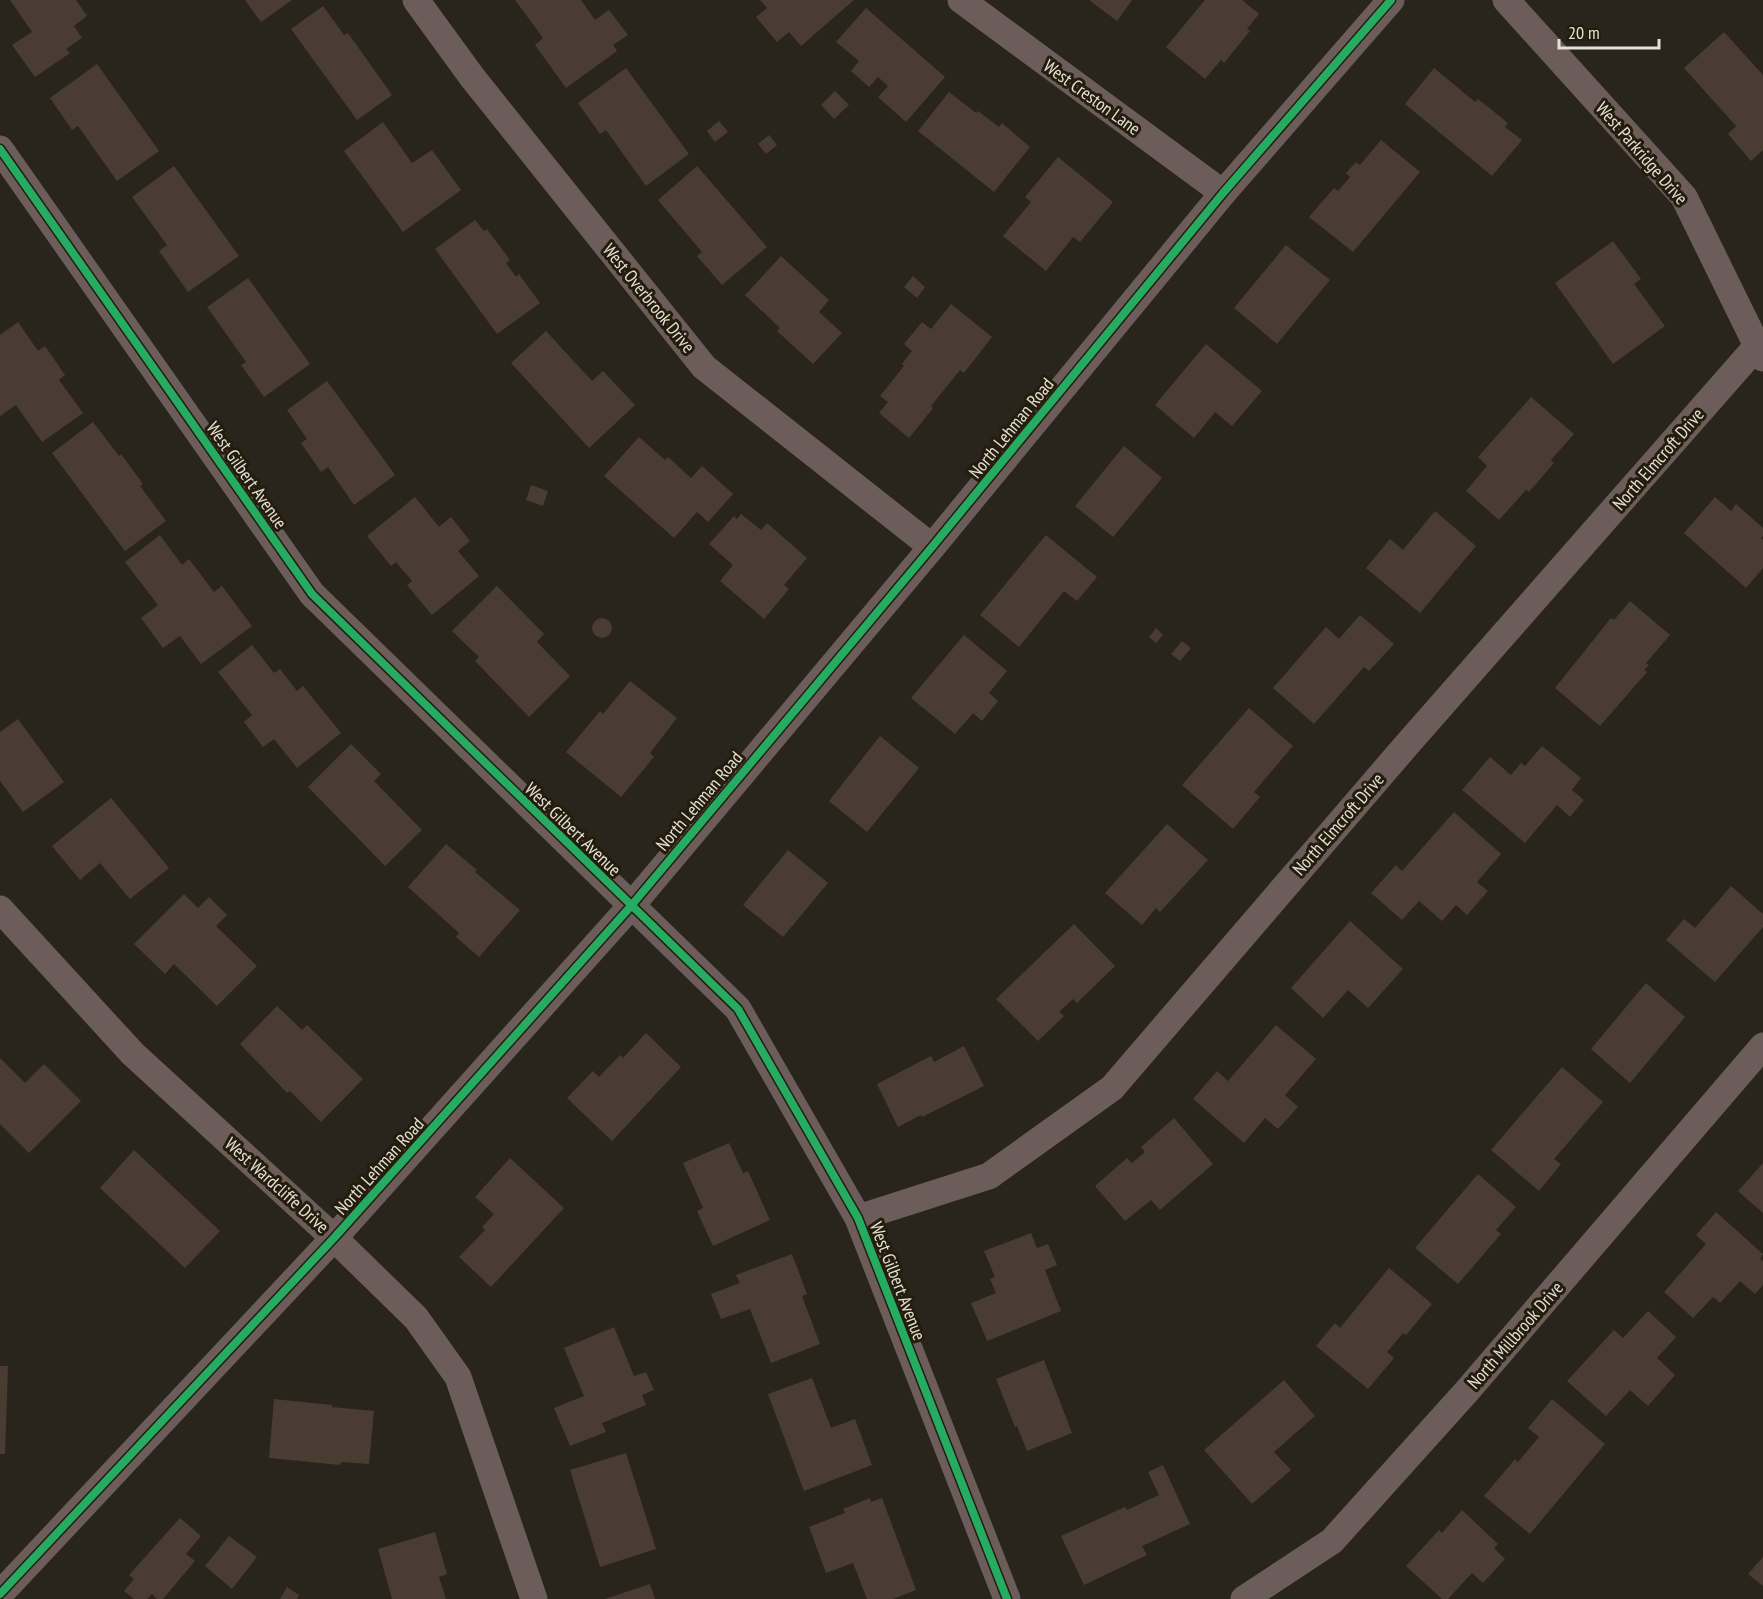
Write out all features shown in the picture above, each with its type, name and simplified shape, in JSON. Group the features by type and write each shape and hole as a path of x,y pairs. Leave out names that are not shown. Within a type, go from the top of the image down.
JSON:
{"street":[{"name":"West Overbrook Drive","path":"416,0 472,77 704,367 932,547"},
{"name":"West Creston Lane","path":"961,0 1223,194"},
{"name":"North Lehman Road","path":"0,1594 334,1238 631,906 932,547 1223,194 1391,0"},
{"name":"West Parkridge Drive","path":"1506,0 1684,197 1760,352"},
{"name":"West Gilbert Avenue","path":"0,149 312,594 738,1009 858,1218 1007,1599"},
{"name":"North Elmcroft Drive","path":"858,1218 989,1176 1112,1088 1404,748 1760,352"},
{"name":"West Wardcliffe Drive","path":"0,909 133,1054 334,1238 416,1318 458,1377 534,1599"},
{"name":"North Millbrook Drive","path":"1244,1599 1332,1541 1467,1391 1763,1046"}],"building":[{"path":"10,0 76,0 87,16 74,26 82,38 66,49 70,53 35,77 12,45 32,32"},
{"path":"245,0 292,0 261,22"},
{"path":"515,0 581,0 595,20 609,10 628,35 613,45 617,51 566,88 535,45 543,38"},
{"path":"760,0 854,0 801,46 789,32 777,42 756,17 767,8"},
{"path":"1089,0 1132,0 1117,21"},
{"path":"1205,0 1242,0 1259,14 1247,29 1250,31 1224,63 1221,60 1205,79 1166,47"},
{"path":"323,6 344,35 348,33 392,95 357,120 291,29"},
{"path":"866,8 945,77 906,122 878,97 888,86 878,77 869,87 851,71 859,61 836,42"},
{"path":"1724,32 1763,75 1763,150 1751,161 1728,134 1736,126 1684,68"},
{"path":"97,64 159,151 117,181 78,126 72,130 50,98"},
{"path":"626,68 689,154 646,186 606,130 600,134 578,103"},
{"path":"1434,68 1475,102 1478,99 1508,123 1505,127 1522,140 1492,176 1405,104"},
{"path":"835,91 849,105 834,119 821,105"},
{"path":"949,92 999,127 1002,123 1030,147 994,192 918,131"},
{"path":"719,121 728,132 715,142 707,131"},
{"path":"383,122 412,163 432,150 461,190 403,232 344,151"},
{"path":"769,135 777,145 766,154 758,144"},
{"path":"1381,140 1420,172 1353,252 1309,217 1334,188 1338,191 1350,177 1346,173 1356,162 1360,165"},
{"path":"1058,157 1113,202 1080,242 1073,237 1046,271 1003,236 1031,202 1025,197"},
{"path":"174,166 239,256 188,292 159,251 167,245 132,197"},
{"path":"697,166 767,247 722,285 697,256 702,252 658,200"},
{"path":"475,220 484,231 487,229 510,260 506,263 516,277 519,274 540,303 497,334 435,249"},
{"path":"1613,241 1641,279 1634,284 1665,326 1613,364 1555,283"},
{"path":"1286,245 1330,280 1277,344 1234,308"},
{"path":"781,256 829,300 819,312 842,333 813,364 777,331 780,328 745,295"},
{"path":"913,276 925,287 917,298 904,287"},
{"path":"248,278 310,364 264,397 241,365 246,362 207,307"},
{"path":"951,304 992,337 964,373 960,370 909,438 879,413 888,402 880,396 904,366 902,364 912,351 904,344 922,322 931,329"},
{"path":"18,322 38,351 45,346 65,375 59,380 83,413 42,442 16,405 0,416 0,335"},
{"path":"546,331 592,381 603,371 635,405 589,448 511,363"},
{"path":"1206,344 1262,391 1232,426 1215,412 1194,438 1155,405"},
{"path":"327,381 395,475 354,505 328,467 321,472 301,443 307,439 287,410"},
{"path":"1531,397 1574,434 1551,460 1554,463 1529,492 1526,490 1499,520 1466,491 1487,466 1478,457"},
{"path":"93,422 119,456 121,454 143,484 140,486 166,521 125,551 52,453"},
{"path":"639,437 665,460 668,457 691,478 702,466 733,494 708,522 697,512 674,538 604,476"},
{"path":"1124,446 1162,478 1113,537 1075,506"},
{"path":"531,485 548,491 543,506 526,500"},
{"path":"415,497 439,527 451,517 470,541 458,551 479,576 432,615 407,585 412,581 396,562 391,566 367,536"},
{"path":"1715,497 1731,511 1736,504 1763,528 1761,538 1763,540 1763,568 1746,588 1684,533"},
{"path":"1435,511 1476,546 1420,613 1366,568 1390,539 1403,550"},
{"path":"741,514 761,530 767,523 807,558 784,585 789,589 764,619 720,581 733,565 709,544 734,516 737,519"},
{"path":"160,535 182,565 189,559 214,592 222,586 252,626 201,664 180,636 163,648 141,618 158,605 125,562"},
{"path":"1046,535 1097,577 1077,601 1064,591 1019,647 980,615"},
{"path":"497,586 544,634 537,642 570,676 529,717 475,661 479,657 452,631"},
{"path":"1630,601 1670,635 1646,663 1649,665 1644,670 1647,672 1600,726 1555,688 1611,618 1614,620"},
{"path":"1360,615 1394,644 1369,671 1364,667 1314,724 1273,688 1326,627 1339,639"},
{"path":"602,618 609,621 612,628 609,635 602,638 595,635 592,628 595,621"},
{"path":"1156,628 1163,635 1156,643 1149,637"},
{"path":"964,635 1007,671 989,693 998,701 982,721 973,713 955,734 911,698"},
{"path":"1182,641 1191,648 1180,661 1171,654"},
{"path":"252,645 274,673 280,669 297,691 303,686 341,733 297,768 274,739 263,747 244,722 252,715 218,672"},
{"path":"630,681 677,718 650,753 654,757 621,797 566,752 600,711 603,714"},
{"path":"1249,708 1293,746 1254,792 1260,797 1233,829 1182,785"},
{"path":"18,719 64,782 23,812 0,781 0,732"},
{"path":"880,736 919,768 867,832 829,801"},
{"path":"351,744 381,774 374,781 422,830 385,866 308,787"},
{"path":"1542,746 1581,778 1572,790 1584,800 1570,817 1557,805 1525,843 1462,790 1490,757 1511,775 1521,763 1525,766"},
{"path":"111,798 169,868 130,899 100,863 80,880 52,846"},
{"path":"1454,812 1501,854 1477,882 1488,891 1467,915 1456,905 1442,921 1419,901 1402,920 1371,893 1396,865 1402,871"},
{"path":"1167,824 1208,860 1160,912 1156,908 1142,925 1105,893"},
{"path":"446,844 520,910 479,957 456,937 459,933 408,887"},
{"path":"788,850 828,883 783,937 743,905"},
{"path":"1731,886 1763,914 1763,927 1715,982 1666,940 1684,919 1695,928"},
{"path":"184,894 198,908 209,897 227,915 216,926 257,966 217,1006 174,964 165,974 134,944"},
{"path":"1350,921 1403,969 1368,1008 1348,990 1323,1018 1291,988"},
{"path":"1074,924 1115,966 1077,1003 1073,999 1059,1012 1064,1016 1038,1041 996,999"},
{"path":"1646,983 1685,1017 1630,1083 1591,1049"},
{"path":"277,1006 302,1030 307,1025 363,1079 321,1122 290,1091 287,1093 240,1044"},
{"path":"1276,1025 1316,1059 1285,1095 1298,1107 1278,1129 1265,1118 1244,1143 1193,1099 1217,1071 1228,1081"},
{"path":"646,1033 681,1067 612,1141 567,1098 593,1071 599,1077 620,1055 623,1058"},
{"path":"964,1046 984,1086 898,1127 877,1084 931,1056 934,1062"},
{"path":"0,1058 25,1083 44,1064 81,1101 29,1153 0,1124"},
{"path":"1562,1067 1603,1102 1554,1159 1561,1164 1539,1191 1491,1150"},
{"path":"1174,1118 1213,1164 1160,1210 1151,1200 1125,1221 1095,1186 1127,1158 1132,1163 1145,1152 1141,1147"},
{"path":"729,1143 743,1173 748,1171 770,1220 713,1246 697,1211 703,1208 683,1163"},
{"path":"134,1150 220,1231 185,1268 100,1188"},
{"path":"510,1158 564,1208 491,1287 459,1257 485,1230 482,1227 494,1214 475,1197"},
{"path":"1763,1163 1763,1213 1738,1191"},
{"path":"1478,1174 1516,1207 1496,1230 1501,1234 1458,1284 1415,1248"},
{"path":"1716,1212 1763,1254 1760,1259 1763,1261 1763,1285 1755,1294 1740,1281 1720,1303 1713,1297 1693,1318 1664,1292 1706,1244 1696,1235"},
{"path":"1031,1233 1037,1248 1048,1244 1057,1265 1045,1270 1061,1311 987,1341 971,1303 996,1293 990,1279 995,1277 984,1251"},
{"path":"792,1254 807,1294 802,1296 820,1344 771,1363 750,1309 721,1319 711,1294 740,1283 736,1275"},
{"path":"1389,1268 1432,1304 1406,1335 1403,1333 1387,1352 1394,1358 1368,1389 1316,1346 1335,1323 1340,1328"},
{"path":"1648,1311 1676,1337 1657,1358 1675,1375 1648,1406 1630,1390 1606,1416 1567,1381 1614,1330 1623,1338"},
{"path":"614,1327 634,1376 646,1372 654,1390 642,1395 646,1405 602,1423 606,1432 570,1446 554,1408 584,1396 564,1348"},
{"path":"1044,1360 1072,1433 1027,1451 996,1379"},
{"path":"0,1366 8,1366 5,1454 0,1454"},
{"path":"812,1378 831,1428 855,1419 872,1465 804,1491 768,1394"},
{"path":"1284,1380 1315,1416 1274,1452 1291,1470 1252,1504 1204,1450"},
{"path":"274,1399 374,1411 369,1464 341,1462 340,1465 269,1458"},
{"path":"1552,1399 1605,1444 1530,1534 1484,1496 1515,1459 1518,1462 1539,1437 1528,1428"},
{"path":"626,1453 656,1549 600,1567 570,1470"},
{"path":"1163,1465 1190,1524 1142,1546 1147,1555 1084,1585 1061,1536 1125,1507 1127,1510 1159,1495 1148,1472"},
{"path":"870,1498 871,1502 882,1498 916,1590 893,1599 867,1599 853,1563 826,1573 809,1527 845,1513 843,1509"},
{"path":"1462,1510 1498,1544 1494,1548 1505,1559 1483,1583 1472,1573 1448,1599 1442,1599 1406,1566 1439,1530 1442,1533"},
{"path":"180,1518 201,1536 186,1554 195,1561 163,1599 157,1599 152,1594 147,1599 134,1599 124,1591 134,1579 129,1575"},
{"path":"435,1532 447,1574 439,1577 446,1599 392,1599 378,1549"},
{"path":"229,1536 257,1557 232,1589 205,1566"},
{"path":"1763,1557 1763,1586 1748,1574"},
{"path":"650,1584 655,1599 605,1599"},
{"path":"287,1587 299,1595 297,1599 280,1599"}],"cycle path":[{"path":"0,1594 334,1238 631,906 932,547 1223,193 1391,0"},
{"path":"0,149 312,594 738,1009 858,1218 1007,1599"}]}
